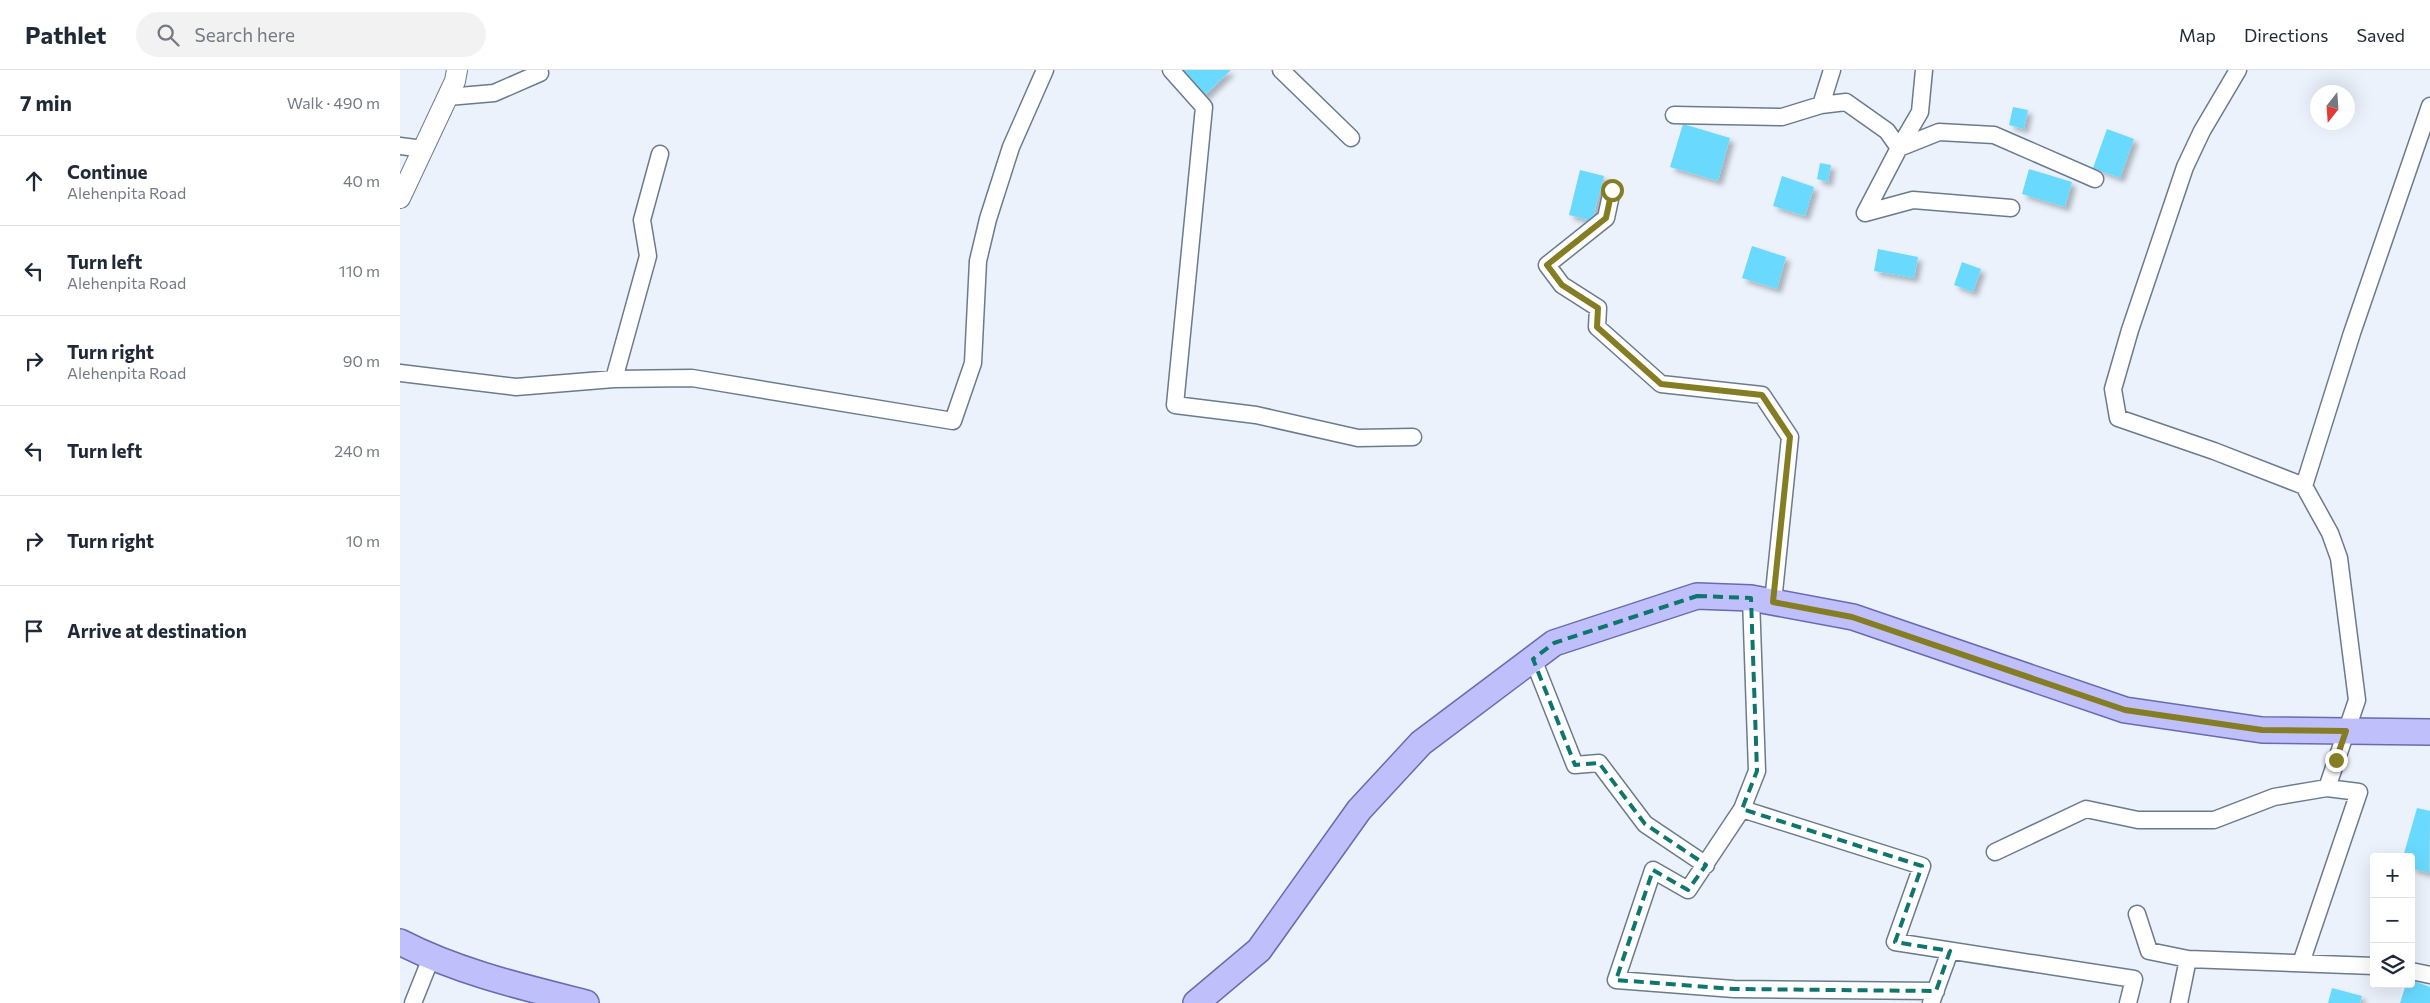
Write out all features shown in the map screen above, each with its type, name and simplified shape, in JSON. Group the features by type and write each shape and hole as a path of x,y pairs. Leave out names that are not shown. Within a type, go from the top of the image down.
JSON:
{"main road":[{"path":"1196,1003 1259,950 1359,810 1421,743 1554,643 1698,596 1762,600 1852,617 2125,710 2262,730 2430,732"},
{"path":"400,942 432,958 536,991 586,1003"}],"street":[{"path":"400,198 448,97 455,81 457,70"},
{"path":"400,373 516,387 614,379 692,378 953,421 973,363 978,261 988,219 1011,147 1044,70"},
{"path":"1171,70 1204,107 1175,405 1256,415 1358,438 1413,437"},
{"path":"1280,70 1351,138"},
{"path":"1822,105 1832,70"},
{"path":"1924,70 1920,112 1865,213 1914,200 2011,208"},
{"path":"2238,70 2202,131 2185,167 2130,330 2113,389 2118,418 2214,451 2304,486 2330,534 2339,558 2357,700 2327,788"},
{"path":"448,97 494,92 540,73"},
{"path":"1674,115 1782,117 1822,105 1846,102 1887,131 1899,148"},
{"path":"2304,486 2352,333 2430,106"},
{"path":"1899,148 1939,132 1994,135 2095,178"},
{"path":"400,146 423,149"},
{"path":"614,379 648,256 642,220 660,154"},
{"path":"1612,190 1606,218 1547,265 1562,285 1598,308 1597,327 1661,384 1762,395 1790,437 1762,600 1757,770 1742,810 1688,890 1653,870 1616,980 1734,989 1934,997 1950,951"},
{"path":"1533,659 1575,765 1599,763 1645,824 1706,866"},
{"path":"1995,852 2086,809 2138,820 2214,820 2274,797 2327,788 2359,792 2301,963"},
{"path":"1742,810 1922,866 1895,942 2134,979 2128,1003"},
{"path":"2137,914 2150,951 2188,959 2370,966"},
{"path":"414,1003 432,958"},
{"path":"2179,1003 2188,959"},
{"path":"2415,972 2430,975"}],"highlighted area":[{"path":"1697,596 1751,598 1757,771 1742,809 1922,866 1895,942 1950,951 1936,991 1734,989 1616,980 1653,870 1688,890 1706,865 1645,824 1599,763 1575,765 1533,659 1554,643"}],"building":[{"path":"1181,70 1231,70 1202,98"},
{"path":"2013,107 2028,110 2024,129 2009,125"},
{"path":"1683,124 1730,138 1718,181 1670,167"},
{"path":"2107,129 2134,139 2120,178 2093,168"},
{"path":"1820,163 1831,165 1828,182 1817,179"},
{"path":"2029,169 2072,182 2065,207 2022,194"},
{"path":"1580,170 1604,176 1592,221 1569,215"},
{"path":"1782,176 1814,187 1805,216 1773,206"},
{"path":"1752,246 1786,257 1777,289 1742,278"},
{"path":"1878,249 1918,257 1914,278 1874,271"},
{"path":"1962,262 1981,269 1973,292 1954,285"},
{"path":"2417,808 2430,811 2429,873 2415,869 2415,853 2404,853"},
{"path":"2415,981 2430,987 2430,1003 2400,1003 2405,988 2415,988"},
{"path":"2332,988 2362,996 2360,1003 2328,1003"}],"route":[{"path":"1612,190 1606,218 1547,265 1562,285 1598,308 1597,327 1661,384 1762,395 1790,437 1773,602 1852,617 2125,710 2262,730 2346,731 2336,760"}]}
